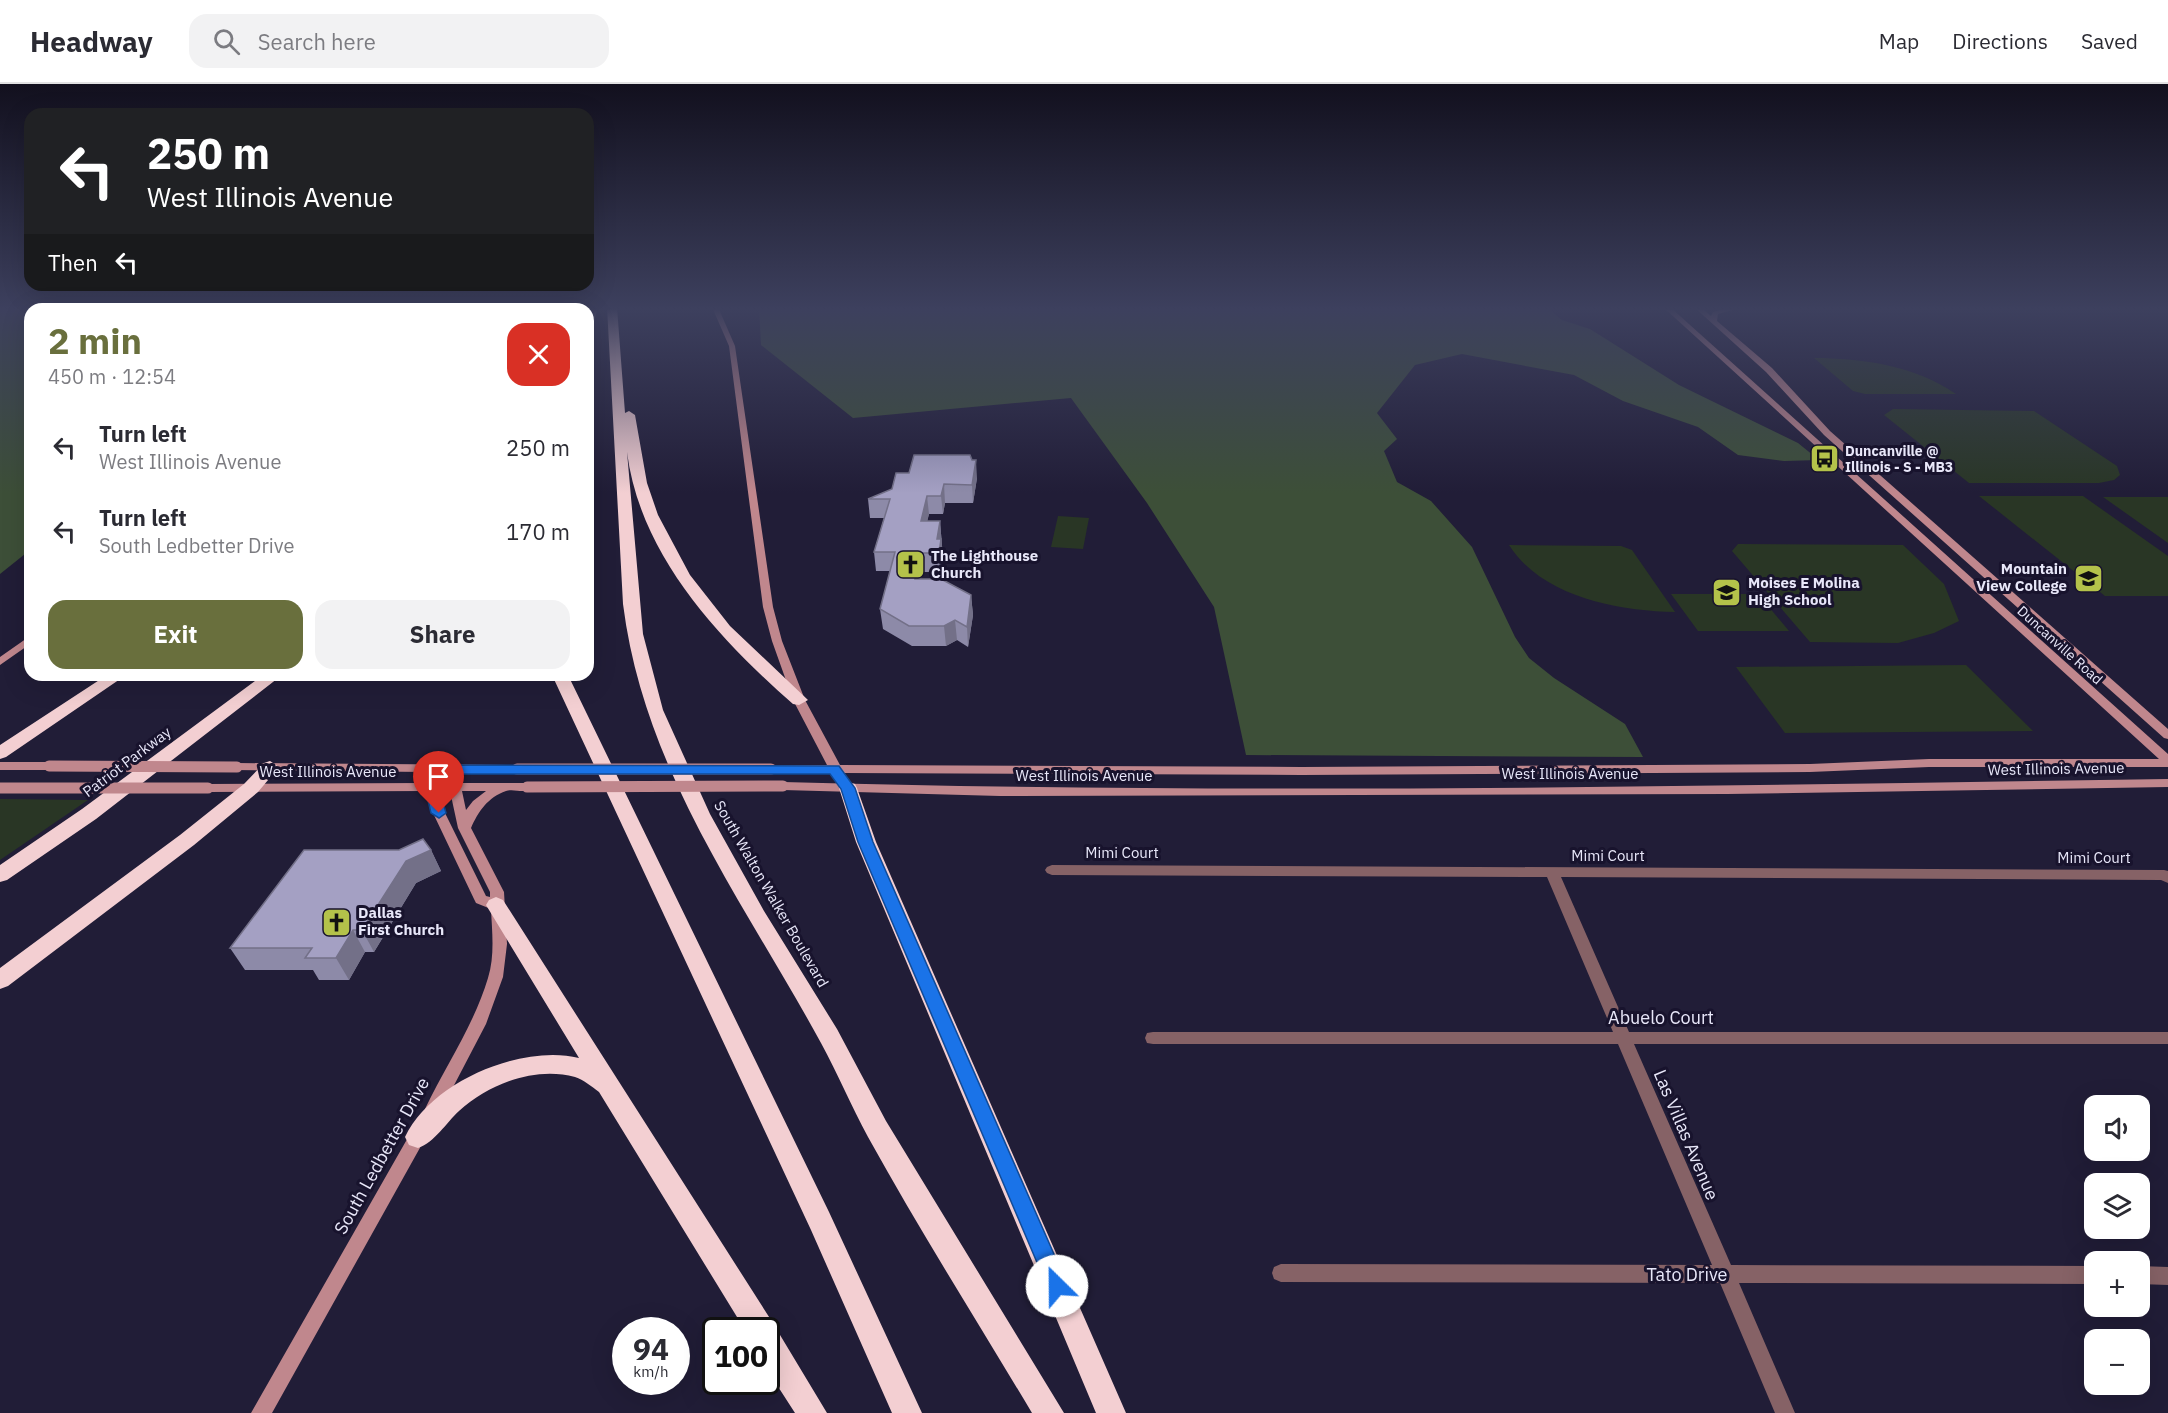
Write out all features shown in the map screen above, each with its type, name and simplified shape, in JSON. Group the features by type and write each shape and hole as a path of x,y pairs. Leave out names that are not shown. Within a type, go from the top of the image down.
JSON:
{"highway":[{"name":"South Walton Walker Boulevard","path":"616,369 635,634 654,710 671,753 700,814 756,916 829,1036 878,1129 1049,1413"},
{"path":"617,388 629,412 639,480 647,506 662,542 680,573 699,600 760,668 800,700"},
{"path":"0,753 109,681"},
{"name":"Patriot Parkway","path":"0,875 89,814 266,681"},
{"path":"563,681 820,1221 907,1413"},
{"path":"0,980 125,888 250,788 270,767"},
{"path":"841,779 1111,1413"},
{"path":"496,905 753,1317"},
{"path":"418,1137 442,1110 472,1087 510,1071 542,1065 576,1067 601,1079 612,1090"},
{"path":"780,1362 812,1413"}],"main road":[{"path":"735,369 768,607 777,641 800,700 841,779"},
{"name":"Duncanville Road","path":"1734,369 2168,762"},
{"name":"Duncanville Road","path":"1768,369 1827,433 2168,735"},
{"path":"0,662 24,644"},
{"name":"West Illinois Avenue","path":"0,788 783,786 841,779 1070,771 1713,770 1929,763 2168,762"},
{"name":"West Illinois Avenue","path":"0,766 237,766 451,770 771,769 841,779 1067,792 1726,790 2168,783"},
{"path":"432,769 432,788 439,813 482,899 496,905"},
{"name":"South Ledbetter Drive","path":"261,1413 418,1137 478,1024 496,977 500,944 497,892 464,828 451,770"},
{"path":"1713,770 1726,790"},
{"path":"1067,792 1070,771"},
{"path":"1245,772 1247,791"},
{"path":"464,828 469,814 481,799 501,790 523,787"}],"street":[{"name":"Mimi Court","path":"1052,870 2166,877"},
{"name":"Las Villas Avenue","path":"1552,872 1785,1413"},
{"name":"Abuelo Court","path":"1153,1038 2168,1038"},
{"name":"Tato Drive","path":"1281,1273 2084,1275"},
{"path":"2150,1275 2168,1276"}],"green space":[{"path":"0,369 24,369 24,555 0,574"},
{"path":"791,369 1412,369 1377,413 1397,439 1384,451 1397,482 1431,501 1472,547 1515,637 1529,658 1554,678 1625,724 1643,757 1246,755 1214,607 1147,503 1071,398 853,418"},
{"path":"1542,369 1654,369 1679,385 1798,443 1819,460 1784,461 1738,455 1698,427 1623,401 1574,375"},
{"path":"1827,369 1902,369 1940,384 1956,394 1865,394 1853,391"},
{"path":"1893,409 2034,411 2117,466 2120,475 2114,480 2099,483 1969,483 1884,415"},
{"path":"1979,496 2083,496 2168,556 2168,596 2105,596"},
{"path":"2103,497 2168,497 2168,543"},
{"path":"1058,516 1089,518 1083,549 1051,547"},
{"path":"1738,544 1903,545 1944,584 1959,621 1934,633 1898,643 1810,642 1732,551"},
{"path":"1509,545 1621,546 1632,550 1675,612 1630,608 1583,598 1541,577 1523,563"},
{"path":"1671,594 1758,594 1789,631 1698,631"},
{"path":"1966,665 2033,731 1785,733 1736,667"},
{"path":"0,799 88,800 0,860"}],"building":[{"name":"The Lighthouse Church","path":"914,455 970,455 972,460 976,460 972,485 944,484 941,496 927,496 921,521 940,521 937,539 941,539 939,553 920,553 915,579 941,579 971,595 967,627 955,620 944,626 909,626 880,609 895,552 874,552 890,499 868,499 892,489 896,473 909,473"},
{"path":"423,839 431,850 406,861 362,930 353,930 336,958 305,958 312,948 230,948 304,850 399,850"}],"place":[{"name":"Duncanville @ Illinois - S - MB3","path":"1824,459"},
{"name":"The Lighthouse Church","path":"910,565"},
{"name":"Mountain View College","path":"2088,578"},
{"name":"Moises E Molina High School","path":"1727,592"},
{"name":"Dallas First Church","path":"337,922"}],"route":[{"path":"439,813 432,788 432,769 834,770 848,788 866,842 1057,1286"}]}
